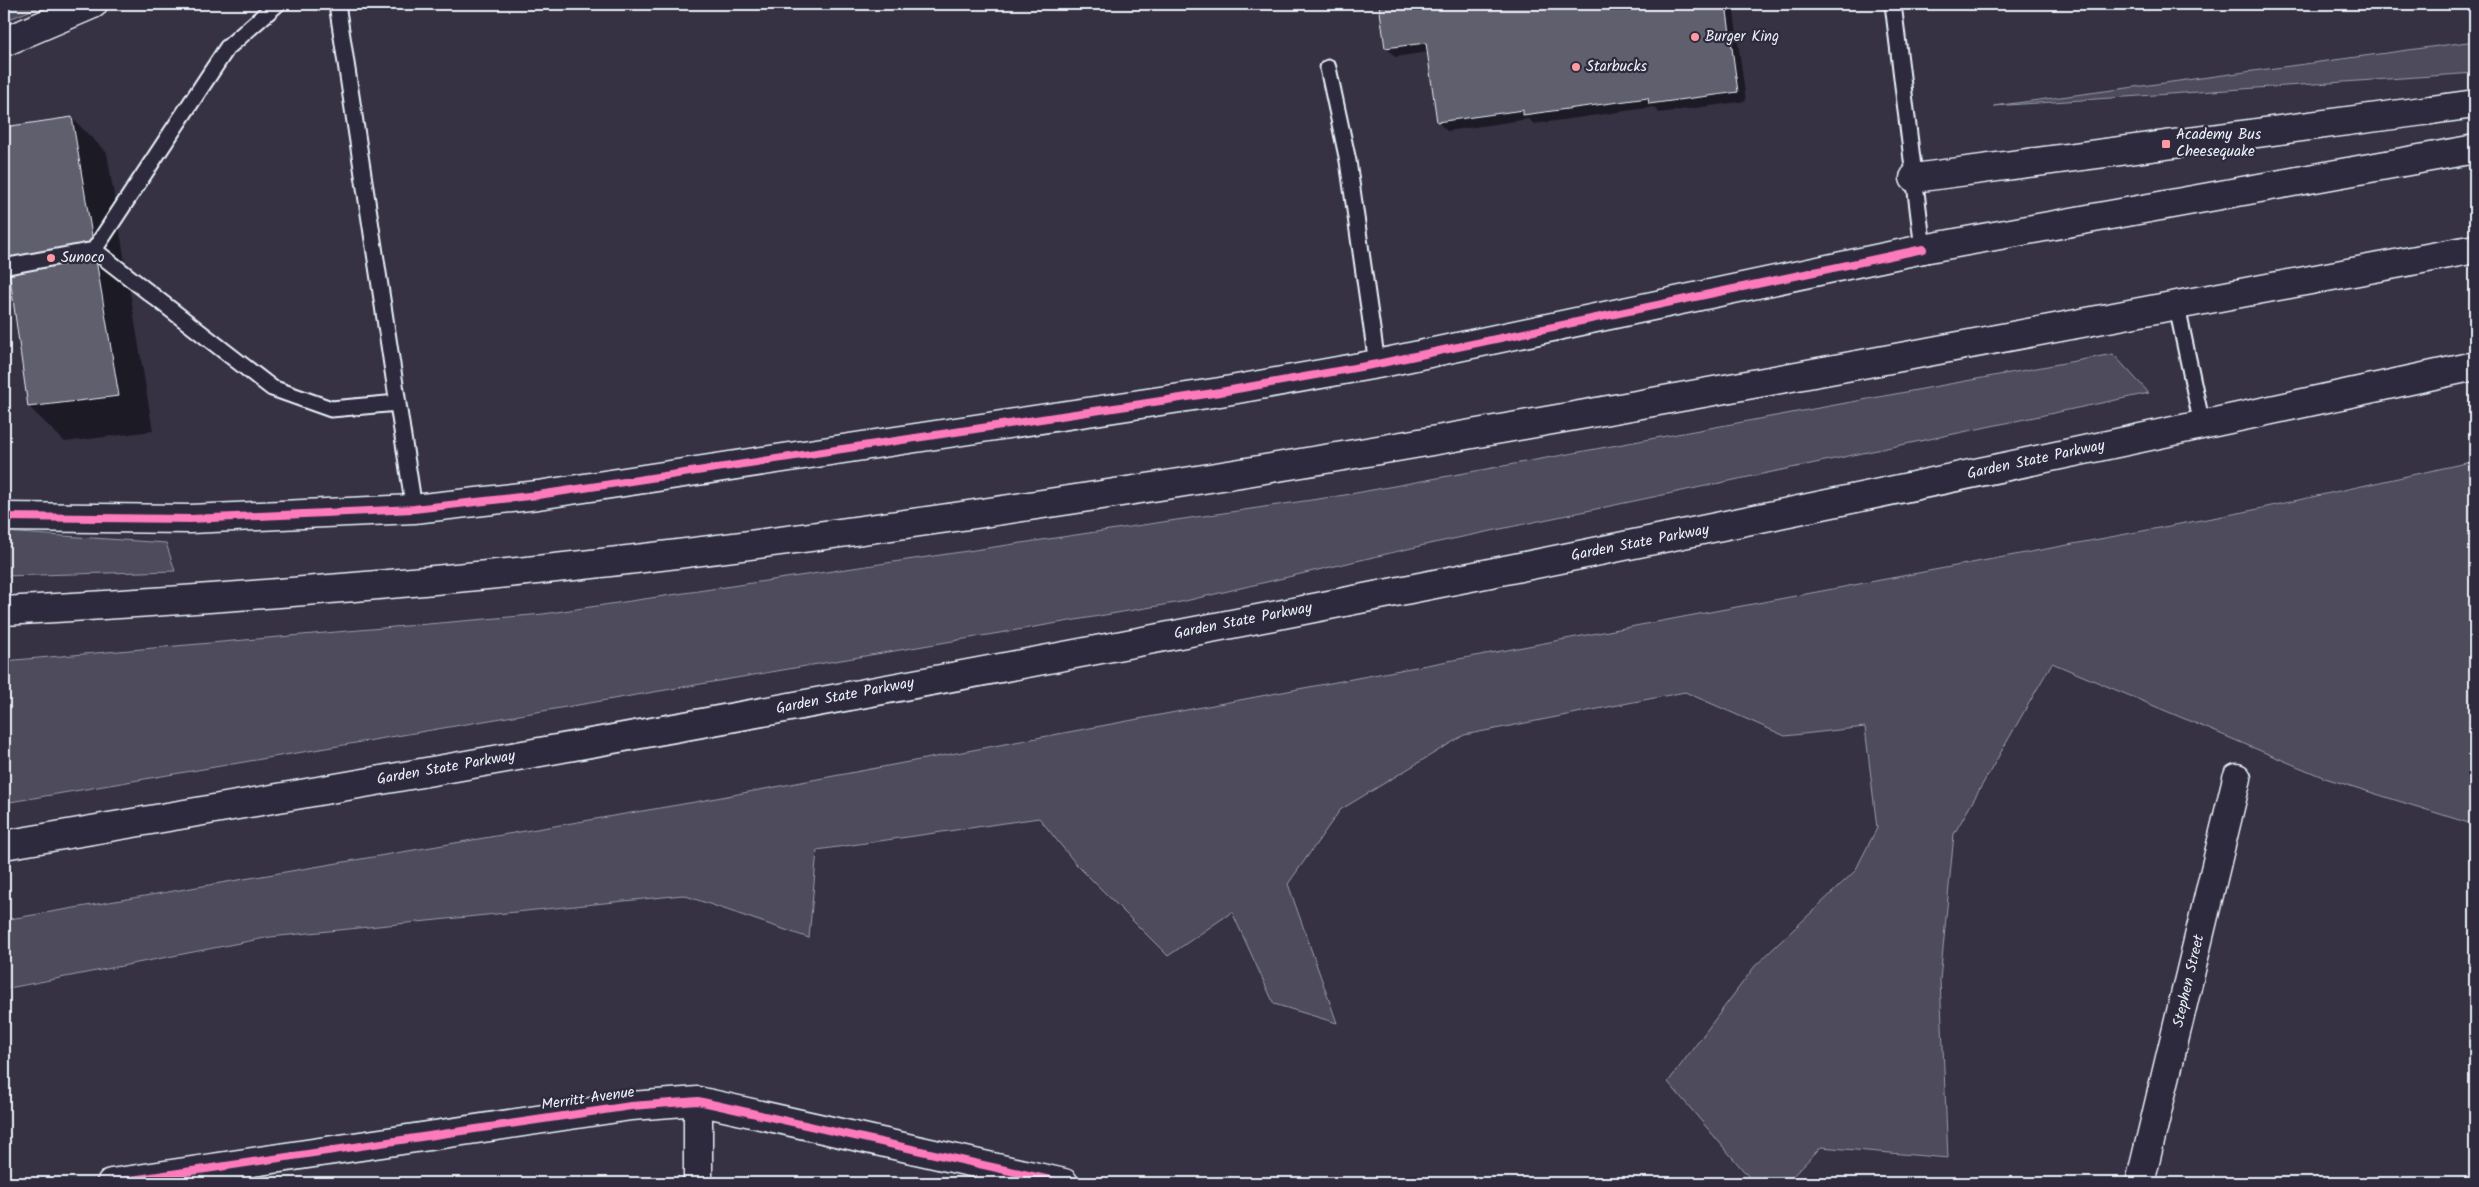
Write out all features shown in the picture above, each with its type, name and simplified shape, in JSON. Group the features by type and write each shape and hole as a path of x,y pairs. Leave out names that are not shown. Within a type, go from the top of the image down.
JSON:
{"main road":[{"path":"4,42 93,4"},
{"path":"1914,178 2475,104"},
{"path":"4,517 190,519 414,509 578,489 1220,392 1377,364 1922,249 2475,149"},
{"path":"4,611 171,603 586,565 856,531 1126,492 1397,448 2177,306 2475,249"},
{"name":"Garden State Parkway","path":"4,845 377,781 1307,609 1819,506 2475,366"},
{"name":"Stephen Street","path":"2140,1183 2237,778"},
{"path":"698,1101 698,1183"},
{"name":"Merritt Avenue","path":"111,1183 186,1177 631,1106 698,1101 1064,1183"}],"lane":[{"path":"8,266 94,250 227,48 277,4"},
{"path":"337,4 414,509"},
{"path":"1893,4 1922,249"},
{"path":"1328,68 1348,161 1377,364"},
{"path":"94,250 272,388 331,409 398,403"},
{"path":"2177,306 2202,425"}],"shaded area":[{"path":"4,4 47,4 4,21"},
{"path":"2475,41 2475,73 1994,106"},
{"path":"2113,354 2149,393 1429,544 1181,602 4,803 4,661 543,614 1345,495"},
{"path":"2475,461 2475,825 2325,778 2052,663 1954,834 1940,980 1948,1158 1821,1147 1786,1183 1754,1183 1668,1082 1755,966 1855,871 1877,828 1865,727 1785,736 1685,692 1464,735 1340,810 1288,884 1337,1023 1274,1004 1232,912 1168,956 1076,864 1039,818 817,850 809,938 683,895 270,937 4,989 4,920 695,802 2244,512"},
{"path":"4,532 166,543 175,571 4,576"}],"building":[{"path":"1379,4 1726,4 1738,92 1649,104 1648,98 1523,115 1523,110 1437,122 1426,43 1385,48"},
{"name":"Sunoco","path":"72,117 119,396 28,407 4,235 4,127"}],"cycle path":[{"path":"4,517 190,519 414,509 538,495 1220,392 1377,364 1923,249"},
{"path":"111,1183 631,1106 698,1101 1064,1183"}],"place":[{"name":"Burger King","path":"1695,37"},
{"name":"Starbucks","path":"1576,67"},
{"name":"Academy Bus Cheesequake","path":"2166,144"},
{"name":"Sunoco","path":"51,258"}]}
